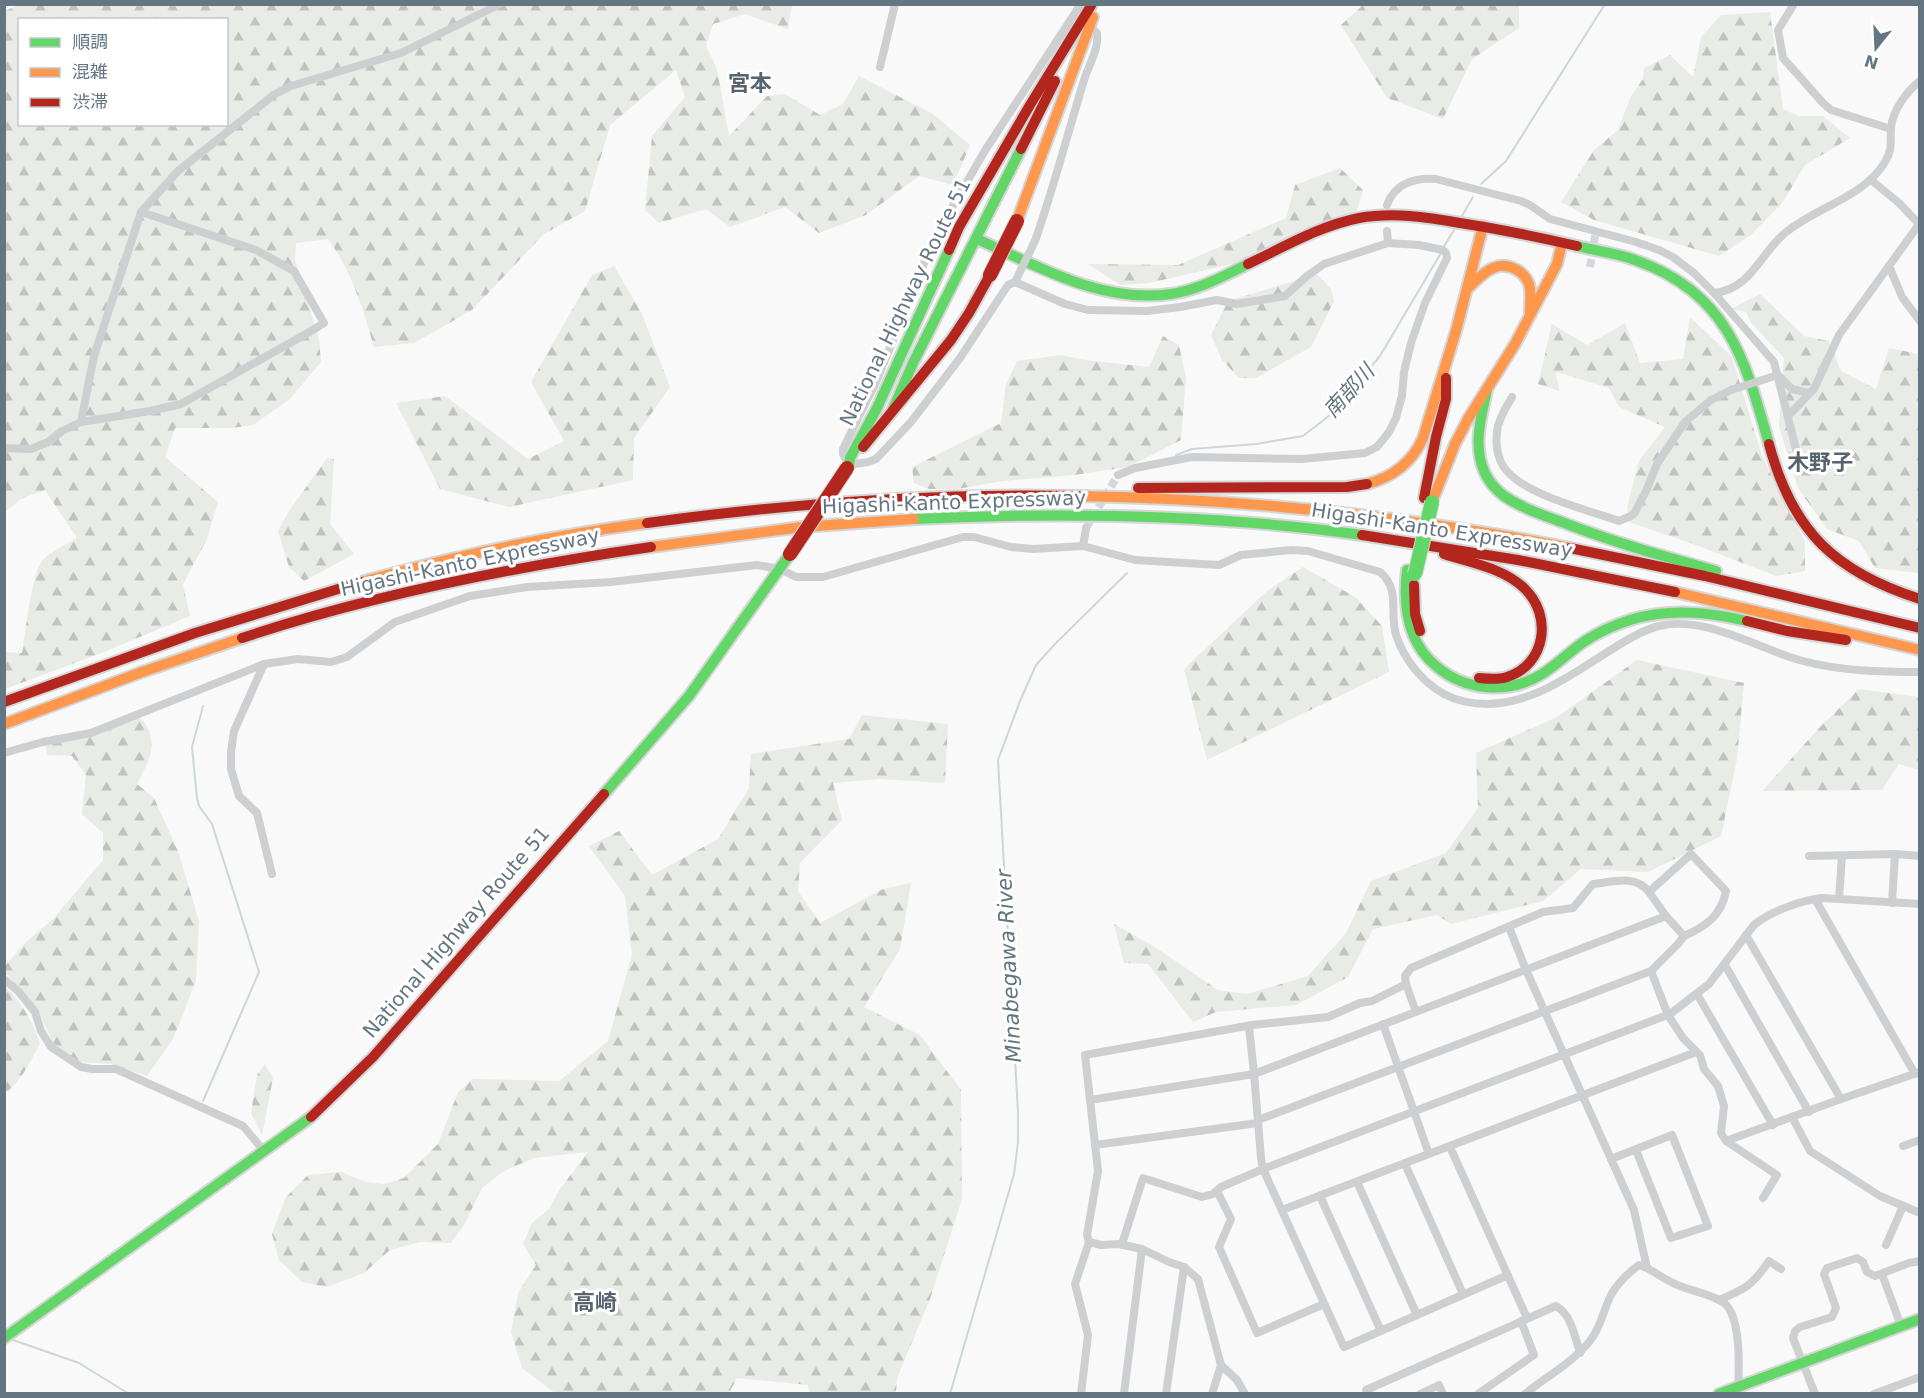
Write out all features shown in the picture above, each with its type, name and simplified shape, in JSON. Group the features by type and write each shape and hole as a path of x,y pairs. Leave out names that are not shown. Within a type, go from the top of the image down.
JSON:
{"main road":[{"name":"National Highway Route 51","path":"848,466 959,228 1092,4"},
{"name":"National Highway Route 51","path":"4,1338 317,1113 373,1057 689,696 780,569 848,466 893,409 924,375 969,313 1017,221 1099,4"},
{"path":"893,409 913,363 1040,115 1087,32"},
{"path":"1040,115 1040,110 1056,78 1056,65"},
{"path":"977,239 1095,288 1114,293 1153,296 1206,284 1321,229 1374,216 1397,216 1483,226 1634,260 1656,268 1674,277 1707,306 1740,351 1786,495 1797,516 1814,539 1842,564 1858,574 1886,588 1920,598"},
{"path":"1079,495 1131,488 1347,487 1379,482 1403,467 1417,450 1446,370 1483,226"},
{"path":"1428,500 1455,444 1530,316 1557,264 1562,243"},
{"path":"1467,289 1496,267 1512,267 1528,282 1530,316"},
{"path":"863,434 873,423 913,363"},
{"path":"1446,370 1446,399 1436,437 1428,500 1404,606 1410,631 1417,645 1426,657 1445,674 1472,686 1501,688 1521,684 1535,678 1599,633 1639,617 1680,612 1712,615 1789,631 1917,649"},
{"path":"1487,390 1478,437 1479,455 1483,470 1489,480 1507,498 1541,515 1626,546 1902,624"},
{"name":"Higashi-Kanto Expressway","path":"4,702 157,646 278,606 435,563 590,531 725,512 886,498 1006,494 1192,500 1273,506 1431,525 1625,560 1920,628"},
{"name":"Higashi-Kanto Expressway","path":"4,724 133,675 283,625 404,593 610,551 737,534 963,517 1092,515 1192,519 1343,533 1474,552 1622,579 1917,649"},
{"path":"1343,533 1440,552 1516,581 1532,596 1541,611 1543,634 1537,652 1520,670 1500,678 1480,678 1451,668 1430,647 1420,631 1411,572"},
{"path":"1719,1394 1738,1389 1920,1318"}],"street":[{"path":"81,422 94,357 141,212 178,171 275,94 291,86 401,53 500,4"},
{"path":"880,67 895,4"},
{"path":"1081,4 986,149 928,251 877,380 843,449 848,466 876,459 911,422 960,358 1008,285 1015,282 1035,241 1054,187 1098,40 1097,33 1087,32"},
{"path":"1794,4 1778,30 1783,58 1831,110 1891,129"},
{"path":"1714,293 1726,292 1741,284 1784,234 1801,221 1862,188 1871,180 1890,153 1892,122 1901,103 1911,88 1920,81"},
{"path":"1387,205 1399,188 1415,180 1436,179 1521,201 1551,219 1636,242 1666,254 1694,273 1774,362 1796,449"},
{"path":"1788,416 1818,382 1839,335 1919,224 1899,203 1871,180"},
{"path":"4,448 31,449 48,442 62,431 81,422 181,404 324,322 294,271 256,250 141,212"},
{"path":"1388,231 1388,243"},
{"path":"1015,282 1065,304 1088,310 1147,310 1217,300 1237,304 1285,296 1324,264 1388,243 1419,245 1443,250 1446,253 1447,258 1425,303 1411,342 1396,418 1389,432 1377,447 1365,453 1302,459 1192,457 1135,468 1118,475"},
{"path":"1888,267 1902,297 1920,321"},
{"path":"1778,375 1792,389 1809,393"},
{"path":"1512,397 1499,425 1497,436 1497,451 1505,470 1525,486 1619,520 1635,512 1657,464 1685,422 1711,400 1731,390 1778,375"},
{"path":"1083,546 1086,528"},
{"path":"4,753 44,742 92,733 264,664 298,659 331,662 348,657 395,622 470,596 528,587 611,582 757,565 780,569 796,577 823,577 963,537 974,537 1011,547 1034,549 1083,546 1135,560 1219,565 1241,555 1291,550 1308,551 1380,572 1389,580 1396,635 1413,667 1444,694 1461,701 1497,704 1530,697 1627,640 1660,626 1692,625 1714,629 1780,655 1814,663 1863,671 1920,672"},
{"path":"264,664 234,730 231,769 239,796 257,813 272,874"},
{"path":"1095,1145 1258,1121 1651,972 1684,936 1706,925 1716,915 1724,903 1726,891 1691,854 1649,892"},
{"path":"1892,903 1895,854"},
{"path":"1809,856 1895,854 1920,856"},
{"path":"1839,899 1842,856"},
{"path":"1416,1012 1405,976 1411,968 1543,912 1573,908 1593,884 1632,879 1647,888 1666,916 1684,936"},
{"path":"1122,1244 1143,1178 1202,1197 1213,1194 1221,1187 1263,1169 1668,1015 1709,984 1761,919 1815,899 1920,904"},
{"path":"1726,1141 1917,1073 1815,899"},
{"path":"1090,1100 1254,1074 1666,916"},
{"path":"1509,927 1526,970 1634,1210 1647,1268"},
{"path":"1746,935 1841,1099"},
{"path":"1725,965 1809,1112"},
{"path":"1651,972 1668,1015 1683,1038 1700,1056 1704,1069 1718,1086 1724,1106 1721,1133 1726,1141 1777,1175 1763,1198"},
{"path":"4,979 19,992 35,1012 41,1032 51,1047 81,1067 116,1069 243,1126 265,1152"},
{"path":"1081,1394 1088,1335 1075,1284 1089,1242 1087,1235 1098,1171 1085,1055 1249,1026 1328,1017 1372,1001 1406,984"},
{"path":"1697,994 1773,1125"},
{"path":"1383,1024 1429,1154"},
{"path":"1249,1026 1263,1169 1344,1347 1508,1275"},
{"path":"1282,1210 1696,1052"},
{"path":"1791,1118 1810,1151 1880,1196 1920,1213"},
{"path":"1611,1160 1672,1135 1708,1226 1671,1238 1636,1150"},
{"path":"1903,1146 1920,1140"},
{"path":"1450,1147 1508,1275 1534,1355 1478,1394"},
{"path":"1404,1164 1463,1294"},
{"path":"1357,1182 1417,1315"},
{"path":"1217,1191 1230,1219 1219,1247 1257,1333 1324,1304"},
{"path":"1320,1196 1381,1331"},
{"path":"1886,1245 1903,1206"},
{"path":"1089,1242 1101,1245 1122,1244 1142,1249 1184,1267 1198,1279 1221,1365 1212,1394"},
{"path":"1124,1394 1142,1249"},
{"path":"1815,1394 1793,1338 1795,1331 1800,1327 1832,1317 1836,1308 1824,1274 1827,1268 1857,1258 1863,1262 1867,1272 1875,1276 1920,1261"},
{"path":"1719,1300 1747,1288 1757,1279 1769,1261 1781,1269"},
{"path":"1525,1394 1580,1353 1592,1340 1612,1293 1632,1270 1640,1265 1678,1286 1726,1304 1737,1335 1738,1389"},
{"path":"1166,1394 1184,1267"},
{"path":"1882,1274 1901,1326"},
{"path":"1367,1394 1366,1390 1556,1306 1563,1309 1569,1320 1580,1353"},
{"path":"1221,1365 1238,1380 1245,1394"},
{"path":"1874,1394 1919,1379"},
{"path":"1420,1394 1439,1385 1443,1394"}],"green space":[{"path":"20,4 792,5 788,29 745,14 713,24 706,46 717,69 729,136 767,96 785,94 820,115 843,104 859,76 933,114 970,145 953,185 919,176 866,215 819,233 785,207 730,227 706,209 659,223 645,210 652,136 685,97 676,70 610,125 585,211 544,234 472,310 414,343 374,347 350,277 328,239 296,243 295,259 319,339 321,362 290,399 253,425 232,428 175,428 165,457 218,502 207,539 183,584 190,616 104,652 5,689 5,652 22,653 38,568 49,554 77,538 45,490 21,499 5,512 5,11"},
{"path":"1363,5 1519,5 1519,28 1472,59 1443,119 1387,98 1341,25"},
{"path":"1770,12 1783,109 1799,116 1823,116 1850,138 1805,165 1782,203 1751,235 1719,256 1594,220 1561,202 1594,150 1618,130 1631,96 1643,79 1644,68 1670,55 1693,77 1701,37 1721,15"},
{"path":"1340,168 1363,190 1356,214 1232,264 1149,283 1120,285 1088,264 1178,265 1286,218 1295,185"},
{"path":"614,266 641,312 670,387 634,438 633,480 509,507 440,489 396,403 445,396 528,459 564,441 531,382 592,275"},
{"path":"1317,274 1331,289 1334,301 1311,347 1256,378 1239,378 1222,360 1211,335 1228,301"},
{"path":"1760,294 1804,336 1829,341 1841,371 1876,389 1889,348 1919,354 1919,573 1875,568 1859,541 1827,529 1798,488 1779,427 1784,358 1751,323 1746,312 1731,309"},
{"path":"1690,317 1732,357 1762,456 1805,542 1805,571 1776,576 1629,522 1627,507 1639,461 1665,427 1619,407 1609,388 1556,372 1559,391 1538,384 1552,324 1587,345 1625,323 1640,363 1683,359"},
{"path":"1163,336 1179,345 1186,378 1181,440 1128,467 1074,475 1003,481 957,489 929,489 914,483 912,467 1001,423 1006,384 1017,361 1061,355 1149,367"},
{"path":"327,458 334,459 330,524 354,554 304,581 289,567 278,531 289,511"},
{"path":"1303,567 1355,597 1382,626 1389,672 1207,760 1184,669 1267,591"},
{"path":"1637,660 1744,683 1737,759 1721,836 1648,872 1581,869 1543,901 1451,924 1437,915 1373,929 1348,977 1296,1005 1216,1012 1193,1022 1148,964 1124,963 1114,924 1155,947 1218,990 1247,994 1308,976 1346,933 1371,881 1446,853 1478,808 1476,753 1557,717"},
{"path":"1859,689 1919,697 1919,770 1899,764 1882,790 1762,791 1820,727"},
{"path":"862,715 948,724 945,783 881,779 833,783 842,820 800,863 798,891 820,923 883,889 911,883 900,949 864,1007 920,1035 961,1090 962,1199 930,1299 897,1378 896,1393 809,1393 808,1385 737,1378 729,1393 555,1393 522,1368 511,1332 518,1293 536,1265 523,1244 532,1223 549,1209 560,1189 588,1152 534,1158 504,1171 482,1188 465,1223 451,1243 420,1242 390,1250 364,1273 327,1287 302,1282 279,1260 272,1234 286,1197 308,1175 341,1172 366,1182 384,1184 404,1178 438,1144 458,1092 473,1079 559,1081 608,1041 632,954 625,896 589,846 619,831 652,875 718,839 749,788 751,754 849,739"},
{"path":"139,717 150,733 151,749 137,784 154,798 178,851 199,921 196,981 173,1039 147,1076 110,1064 79,1062 53,1043 38,1010 5,972 5,966 27,941 52,920 103,860 103,833 82,814 86,775 72,756 47,755 46,745 86,738"},
{"path":"5,986 26,1013 40,1044 20,1078 5,1093"},
{"path":"265,1064 273,1078 262,1135 251,1113 257,1075"}],"waterway":[{"name":"南部川","path":"1481,184 1506,161 1605,4"},
{"name":"南部川","path":"1462,216 1473,197"},
{"name":"南部川","path":"1443,248 1454,230"},
{"name":"南部川","path":"1176,455 1192,449 1256,444 1303,436 1334,412 1380,356 1441,253"},
{"name":"Minabegawa River","path":"950,1394 1014,1174 1018,1142 998,760 1036,665 1127,573"},
{"path":"203,706 192,747 197,798 199,806 212,824 259,972 203,1101"},
{"path":"13,1340 79,1363 129,1394"}],"tunnel":[{"path":"1590,267 1596,231"},
{"path":"1086,528 1118,475"}],"traffic: fast":[{"path":"893,409 913,363 1021,149"},
{"path":"977,239 1071,280 1095,288 1145,296 1171,294 1191,289 1248,264"},
{"path":"1577,246 1635,260 1666,274 1692,291 1712,310 1728,332 1741,357 1769,444"},
{"path":"849,465 850,458 877,408 949,250"},
{"path":"1487,390 1479,431 1479,451 1484,471 1495,488 1504,496 1527,508 1585,531 1716,571"},
{"path":"1415,574 1432,502"},
{"path":"914,519 1139,516 1251,523 1362,535"},
{"path":"604,794 689,696 790,554"},
{"path":"1407,570 1406,596 1409,622 1419,646 1426,656 1447,674 1473,685 1501,687 1529,681 1596,635 1618,624 1645,616 1688,613 1718,615 1747,621"},
{"path":"4,1338 311,1117"},
{"path":"1719,1394 1920,1319"}],"traffic: slow":[{"path":"1017,221 1093,17"},
{"path":"1367,484 1401,468 1419,447 1456,331 1483,226"},
{"path":"1432,502 1455,444 1515,344 1557,264 1562,243"},
{"path":"1467,289 1489,270 1499,266 1511,267 1521,273 1528,282 1530,312"},
{"path":"1078,496 1202,501 1325,511 1448,527 1570,548"},
{"path":"651,547 802,527 914,519"},
{"path":"361,582 503,548 647,523"},
{"path":"1675,592 1920,650"},
{"path":"4,724 142,672 242,638"}],"traffic: jam":[{"path":"949,250 959,227 1092,4"},
{"path":"1021,149 1055,81"},
{"path":"1248,264 1330,226 1359,218 1384,215 1448,221 1577,246"},
{"path":"990,275 1017,221"},
{"path":"863,447 951,340 990,275"},
{"path":"1424,498 1446,399 1446,378"},
{"path":"1769,444 1790,501 1804,524 1821,544 1864,576 1920,599"},
{"path":"790,554 847,468"},
{"path":"1138,488 1347,487 1367,484"},
{"path":"647,523 754,510 862,501 970,496 1078,496"},
{"path":"1362,535 1518,560 1675,592"},
{"path":"242,638 342,608 444,583 547,563 651,547"},
{"path":"1570,548 1705,576 1920,628"},
{"path":"1444,554 1486,567 1516,581 1533,599 1539,612 1542,625 1541,638 1530,662 1520,671 1507,677 1479,678"},
{"path":"4,702 195,633 361,582"},
{"path":"1414,585 1415,614 1420,631"},
{"path":"1747,621 1787,631 1846,640"},
{"path":"311,1117 373,1057 604,794"}],"district":[{"name":"宮本","path":"750,83"},
{"name":"木野子","path":"1820,462"},
{"name":"高崎","path":"595,1302"}]}
